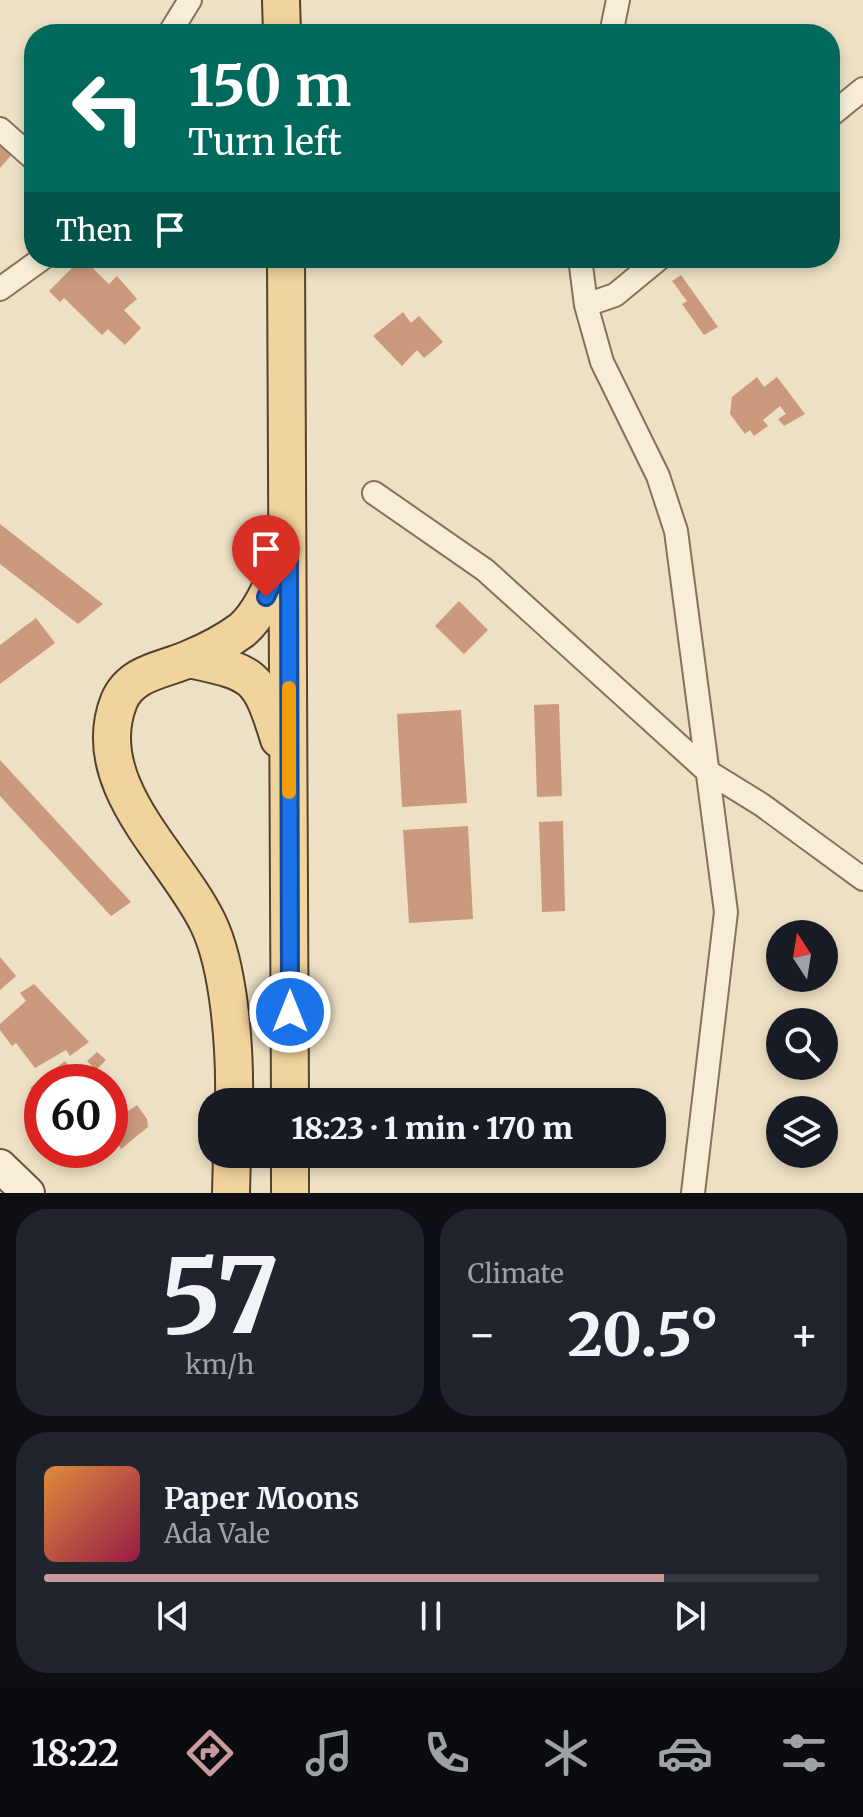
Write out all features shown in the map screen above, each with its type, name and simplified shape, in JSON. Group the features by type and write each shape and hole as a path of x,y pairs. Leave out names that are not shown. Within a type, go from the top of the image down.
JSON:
{"main road":[{"path":"281,0 282,24"},
{"path":"286,268 290,1088"},
{"path":"233,1088 223,972 209,924 127,797 110,746 119,699 146,672 189,659 243,629 266,597 289,548"},
{"path":"189,659 243,671 265,696 289,774"},
{"path":"0,1166 28,1193"},
{"path":"231,1193 232,1168"},
{"path":"290,1168 290,1193"}],"street":[{"path":"175,24 190,0"},
{"path":"613,24 618,0"},
{"path":"840,108 863,89"},
{"path":"0,129 24,150"},
{"path":"0,289 29,268"},
{"path":"581,268 586,305 602,362 658,476 676,531 726,912 693,1193"},
{"path":"586,305 615,295 648,268"},
{"path":"374,493 485,570 707,771 762,805 863,879"}],"building":[{"path":"0,140 14,152 0,168"},
{"path":"72,268 92,268 109,284 117,276 137,299 124,310 141,328 125,345 108,329 102,335 64,298 60,302 49,291"},
{"path":"681,275 718,327 704,335 682,304 687,301 672,281"},
{"path":"403,312 411,323 419,316 443,342 424,358 417,350 402,366 373,336"},
{"path":"757,377 764,387 777,377 805,414 784,426 778,419 786,414 780,406 763,420 768,426 754,436 750,430 745,434 730,414 732,397"},
{"path":"0,524 103,604 78,624 0,564"},
{"path":"459,601 488,630 464,654 435,626"},
{"path":"36,618 55,643 0,684 0,645"},
{"path":"559,704 562,796 537,797 534,705"},
{"path":"461,710 467,803 402,807 397,714"},
{"path":"0,760 131,902 111,916 0,796"},
{"path":"563,821 565,911 542,912 539,822"},
{"path":"468,826 473,919 409,923 403,830"},
{"path":"0,957 16,976 0,990"},
{"path":"34,984 89,1042 70,1056 66,1050 42,1064 32,1064 16,1043 12,1046 0,1030 0,1024 26,1001 20,993"},
{"path":"97,1052 106,1060 102,1064 87,1061"},
{"path":"137,1105 147,1119 148,1127 128,1143 128,1111"}],"slow traffic":[{"path":"289,688 289,792"}],"route":[{"path":"266,597 289,548 290,1012"}]}
